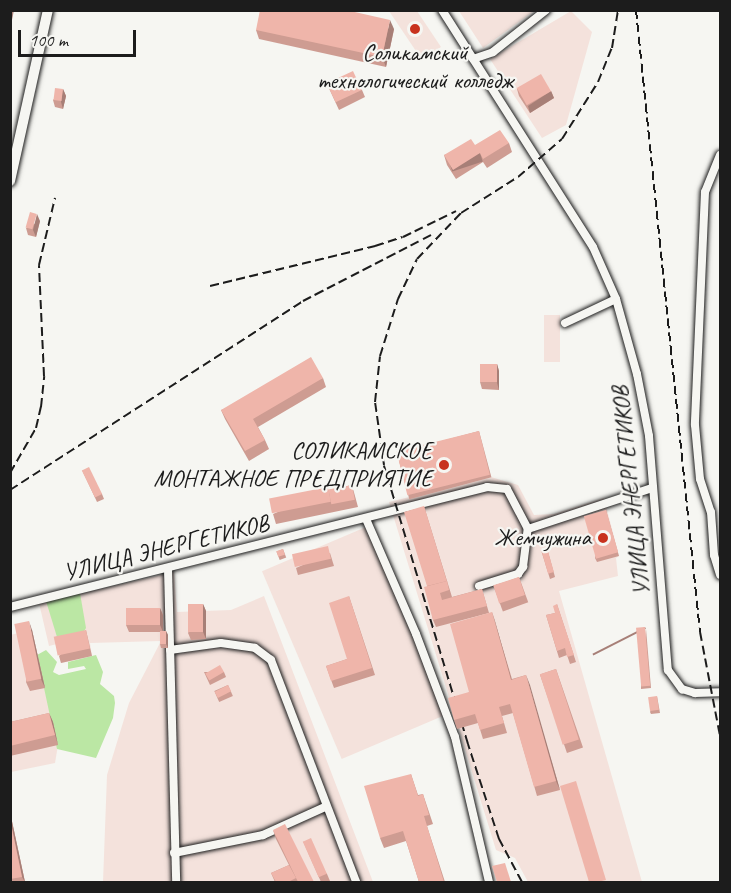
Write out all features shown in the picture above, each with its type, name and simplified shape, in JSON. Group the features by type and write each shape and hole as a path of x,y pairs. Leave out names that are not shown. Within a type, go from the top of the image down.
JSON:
{"main road":[{"path":"10,181 48,10"}],"street":[{"name":"УЛИЦА ЭНЕРГЕТИКОВ","path":"442,10 593,247 616,299 637,374 649,436 668,670 682,688 695,693 720,692"},
{"path":"473,59 493,52 546,10"},
{"path":"720,155 705,192 695,425 700,479 711,512 714,555 720,575"},
{"path":"565,323 616,299"},
{"name":"УЛИЦА ЭНЕРГЕТИКОВ","path":"10,607 487,487 507,489 528,529"},
{"path":"479,586 518,574 523,567 528,529 652,488"},
{"path":"366,519 455,737 489,882"},
{"path":"168,569 176,882"},
{"path":"170,650 221,643 264,652 271,660 325,807 356,882"},
{"path":"174,853 263,835 325,807"}],"shaded area":[{"name":"Соликамский технологический колледж","path":"389,11 417,11 441,47 422,60"},
{"path":"459,11 534,11 483,48"},
{"path":"571,11 592,32 566,125 542,138 490,59"},
{"path":"544,315 560,315 560,362 544,362"},
{"path":"491,477 518,485 534,515 554,514 604,498 619,556 616,558 618,576 559,591 642,882 528,882 515,858 496,850 389,502"},
{"path":"366,527 446,715 342,759 262,571"},
{"path":"174,572 177,612 231,610 264,596 373,882 103,882 107,775 129,703 161,641 90,643 92,656 61,663 57,644 49,646 39,603"},
{"path":"32,630 58,745 55,763 11,772 10,635"}],"green space":[{"path":"80,593 86,628 83,633 57,637 46,601"},
{"path":"46,650 57,662 53,672 59,675 86,669 84,666 68,669 68,662 96,655 103,672 100,684 114,696 115,703 113,718 96,758 57,749 37,655"}],"building":[{"path":"260,10 346,10 390,20 382,57 256,30"},
{"path":"353,71 362,90 336,102 327,83"},
{"path":"541,74 551,91 527,105 517,88"},
{"path":"55,88 63,89 61,101 54,100"},
{"path":"500,130 509,143 483,159 480,153 453,170 444,155 471,139 475,145"},
{"path":"30,212 37,214 32,229 26,227"},
{"path":"311,357 323,378 253,419 265,440 245,451 221,410"},
{"path":"480,364 497,364 497,382 480,382"},
{"name":"СОЛИКАМСКОЕ МОНТАЖНОЕ ПРЕДПРИЯТИЕ","path":"479,431 490,475 407,495 397,452"},
{"path":"89,467 102,494 95,497 82,471"},
{"path":"352,485 355,500 331,504 328,490"},
{"path":"328,487 331,502 272,513 269,498"},
{"path":"424,506 447,581 427,586 404,512"},
{"name":"Жемчужина","path":"606,510 618,552 596,559 584,516"},
{"path":"328,546 331,559 295,567 292,554"},
{"path":"547,548 554,572 548,574 541,550"},
{"path":"283,549 285,555 278,557 276,551"},
{"path":"519,577 525,595 499,603 493,585"},
{"path":"447,581 449,590 440,593 442,600 482,589 487,606 433,620 424,587"},
{"path":"349,596 372,668 331,681 326,666 347,659 329,603"},
{"path":"188,604 203,604 203,632 188,632"},
{"path":"557,604 574,655 567,657 565,648 557,651 546,615 555,613 553,606"},
{"path":"126,608 160,608 160,625 126,625"},
{"path":"492,612 511,680 526,675 556,781 534,787 510,704 499,707 504,723 480,730 475,714 454,720 448,698 469,692 450,624"},
{"path":"29,621 41,679 27,682 14,624"},
{"path":"645,627 650,686 641,687 636,628"},
{"path":"86,630 90,649 58,655 54,637"},
{"path":"160,631 166,631 166,644 160,644"},
{"path":"220,665 224,672 209,680 205,674"},
{"path":"556,669 579,739 563,745 540,674"},
{"path":"228,685 231,691 218,698 215,692"},
{"path":"657,696 659,710 650,711 648,697"},
{"path":"49,713 55,735 10,746 10,722"},
{"path":"411,774 418,796 423,794 429,815 424,816 444,882 419,882 403,831 380,838 364,786"},
{"path":"576,781 606,880 589,882 560,786"},
{"path":"10,819 22,877 10,879"},
{"path":"285,824 314,882 298,882 273,830"},
{"path":"311,838 327,874 319,877 303,842"},
{"path":"505,863 511,882 497,882 492,866"},
{"path":"289,865 296,878 288,882 276,882 271,873"}],"railway":[{"path":"522,882 499,839 384,465 375,402 380,356 398,299 417,259 461,213 518,177 562,139 598,82 612,48 618,10"},
{"path":"636,10 700,632 720,736"},
{"path":"10,473 36,428 41,407 44,376 39,265 55,198"},
{"path":"210,286 375,246 403,237 456,211"},
{"path":"10,490 303,301 433,234"}],"place":[{"name":"Соликамский технологический колледж","path":"415,29"},
{"name":"СОЛИКАМСКОЕ МОНТАЖНОЕ ПРЕДПРИЯТИЕ","path":"444,465"},
{"name":"Жемчужина","path":"603,538"}]}
